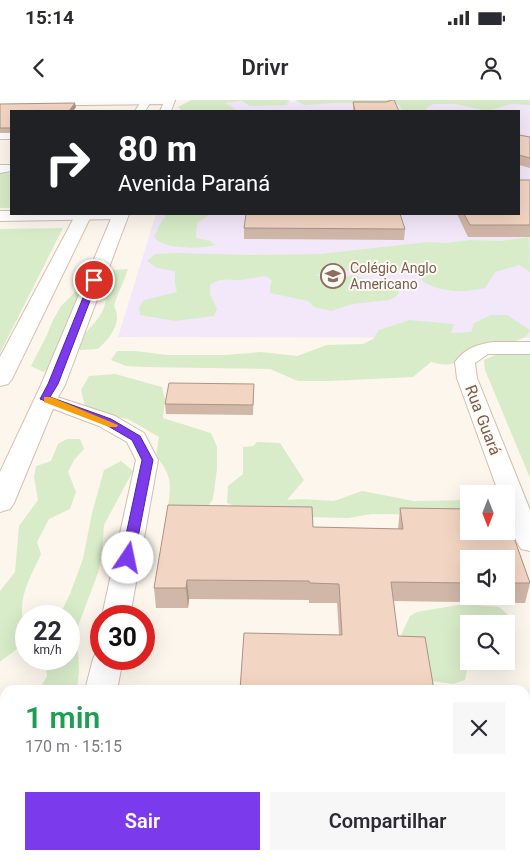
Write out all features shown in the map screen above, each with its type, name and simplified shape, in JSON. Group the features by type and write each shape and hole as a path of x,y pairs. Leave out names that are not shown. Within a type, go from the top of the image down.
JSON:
{"main road":[{"path":"0,102 169,104"},
{"path":"0,107 144,104"},
{"path":"0,216 120,216 53,384 44,399 0,503"},
{"path":"0,223 82,217"},
{"path":"0,378 82,217"}],"street":[{"name":"Rua Guará","path":"530,348 486,348 470,354 465,362 465,368 530,543"},
{"path":"44,399 107,421 136,438 147,460 118,605"},
{"path":"103,685 106,670"}],"shaded area":[{"name":"Colégio Anglo Americano","path":"192,101 530,102 530,338 118,337 156,215 520,215 520,110 188,110"}],"green space":[{"path":"191,100 290,100 287,105 250,106 242,101 225,103 235,109 234,110 181,110 178,107"},
{"path":"295,100 530,100 530,105 511,104 490,110 456,104 434,104 426,108 427,110 402,110 398,104 335,103 304,105"},
{"path":"0,173 10,173 10,208 0,208"},
{"path":"164,215 209,215 197,223 196,238 210,241 215,245 183,247 159,241 154,237 162,220 166,217"},
{"path":"63,228 0,353 0,229"},
{"path":"529,237 530,272 519,265 495,272 485,288 477,290 453,291 437,288 422,281 422,275 413,273 341,270 315,275 330,278 355,275 382,287 401,287 398,295 389,300 353,304 331,311 314,307 308,301 270,293 272,281 266,276 241,280 225,280 210,285 210,294 217,309 214,316 175,321 140,315 139,307 144,300 177,292 175,271 157,268 147,261 155,254 320,254 428,242 501,241"},
{"path":"91,261 92,266 55,364 43,372 31,366 61,306 75,292 78,286 77,273 80,266"},
{"path":"128,269 114,306 117,318 111,335 98,349 80,350 78,343 103,310 110,274 113,270"},
{"path":"491,315 507,315 530,330 522,339 474,346 465,357 456,363 439,364 431,362 413,377 298,381 270,369 126,366 111,360 117,351 168,355 225,355 261,352 297,356 327,345 363,344 373,339 379,330 409,320 454,324 451,333 471,332 474,323"},
{"path":"530,352 530,478 485,370 484,360 495,355"},
{"path":"115,374 162,387 165,399 163,418 211,433 217,447 217,469 213,499 203,513 167,515 170,484 166,471 156,456 159,437 128,419 103,415 85,406 81,390 89,376"},
{"path":"67,439 80,439 84,449 74,460 68,472 76,492 70,509 49,519 37,542 41,554 28,582 22,605 15,605 15,650 0,662 0,591 15,572 19,526 38,500 34,477 36,466 51,461 58,444"},
{"path":"257,442 280,443 304,480 287,500 334,501 362,491 414,501 460,500 460,515 372,514 348,518 262,516 227,503 228,486 243,474 243,447 253,446"},
{"path":"121,461 133,471 104,525 102,555 98,573 80,621 80,605 64,605 83,559 92,513 104,470"},
{"path":"460,605 476,605 499,607 508,615 460,615 460,670 467,670 465,680 453,684 432,681 418,646 401,635 410,616 417,612"},
{"path":"46,670 79,670 78,685 42,685 47,676"}],"building":[{"path":"394,100 399,110 355,110 353,102 386,102"},
{"path":"75,103 70,110 10,110 10,128 0,128 0,104"},
{"path":"520,135 530,137 530,158 520,155"},
{"path":"520,180 530,180 530,225 470,225 465,215 520,215"},
{"path":"246,215 400,215 405,229 244,228"},
{"path":"169,383 254,384 253,405 165,404"},
{"path":"168,505 312,507 313,527 403,529 400,508 460,509 460,540 515,540 530,583 515,583 515,550 460,550 460,583 391,582 398,636 425,637 433,685 240,685 244,633 342,635 339,584 310,583 309,581 187,580 186,588 154,588"}],"slow traffic":[{"path":"47,400 107,421 113,425"}],"place":[{"name":"Colégio Anglo Americano","path":"333,276"}],"route":[{"path":"94,280 53,384 44,399 107,421 136,438 147,460 128,558"}]}
